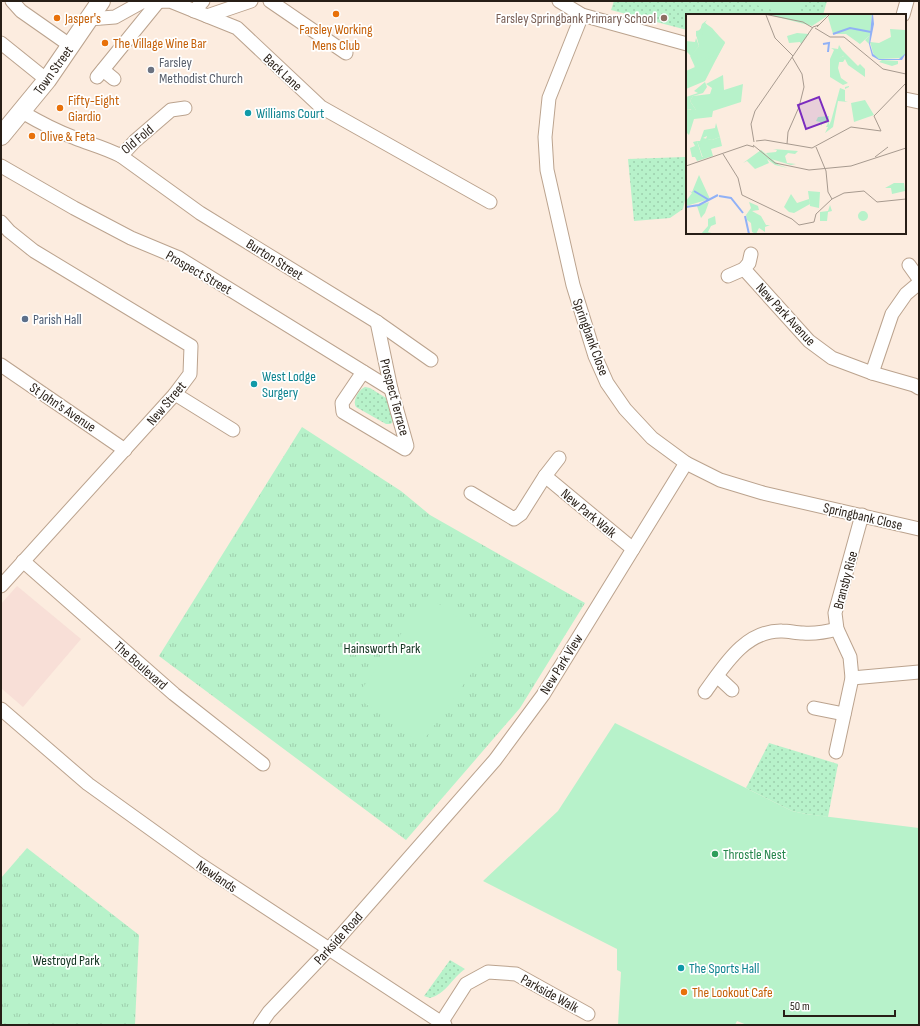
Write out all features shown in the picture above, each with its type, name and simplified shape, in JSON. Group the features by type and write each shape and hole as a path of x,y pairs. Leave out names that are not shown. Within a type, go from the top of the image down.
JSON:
{"main road":[{"name":"Town Street","path":"1,136 47,80 101,1"}],"street":[{"path":"12,1 21,11 71,46"},
{"name":"Back Lane","path":"88,19 115,17 142,2 170,1 237,28 321,107 490,202"},
{"path":"194,11 203,1"},
{"path":"208,16 251,1"},
{"path":"270,1 346,53"},
{"path":"559,1 582,15 686,44"},
{"path":"903,14 907,1"},
{"path":"114,79 100,73 158,2"},
{"name":"Springbank Close","path":"582,15 549,98 545,137 547,170 564,251 595,356 608,383 625,409 652,438 686,463 720,480 762,493 862,515 919,530"},
{"path":"1,43 47,80"},
{"path":"906,99 919,102"},
{"name":"Old Fold","path":"22,112 48,127 121,156 135,141 171,110 186,108"},
{"name":"Burton Street","path":"121,156 200,213 377,322 431,360"},
{"name":"Prospect Street","path":"1,166 74,208 131,238 180,258 391,389"},
{"name":"New Street","path":"1,222 9,231 34,251 192,346 190,374 175,394 1,585"},
{"path":"728,276 744,269 749,263 751,254"},
{"path":"909,265 919,279"},
{"name":"New Park Avenue","path":"744,269 809,341 832,358 872,373 914,385 919,388"},
{"path":"872,373 892,314 906,294 919,283"},
{"name":"Prospect Terrace","path":"363,372 342,403 344,412 405,449 407,446 391,389 377,322"},
{"name":"St John's Avenue","path":"1,365 125,450"},
{"path":"175,394 233,430"},
{"path":"471,493 514,519 521,514 545,476 559,458"},
{"name":"New Park View","path":"416,850 495,760 527,717 686,463"},
{"name":"New Park Walk","path":"545,476 633,549"},
{"name":"Bransby Rise","path":"836,752 852,678 850,657 837,629 835,613 862,515"},
{"name":"The Boulevard","path":"24,561 174,694 263,764"},
{"path":"705,692 741,647 759,635 781,630 804,634 822,633 837,629"},
{"path":"852,678 919,672"},
{"path":"717,676 732,690"},
{"path":"814,708 844,714"},
{"name":"Newlands","path":"1,709 88,784 198,863 443,1024"},
{"name":"Parkside Road","path":"260,1025 269,1012 329,949 416,850"},
{"name":"Parkside Walk","path":"443,1024 466,984 488,972 516,974 588,1014"}],"shaded area":[{"path":"17,586 81,639 23,707 1,688 1,604"}],"green space":[{"name":"Farsley Springbank Primary School","path":"614,1 827,1 823,14 686,14 686,30 611,10"},
{"path":"744,1 804,1 799,14 784,14"},
{"path":"685,157 686,196 683,209 670,218 634,221 628,159"},
{"path":"365,387 370,388 386,398 393,420 392,423 386,424 356,407 355,402 357,396 360,390"},
{"name":"Hainsworth Park","path":"302,427 401,491 430,515 585,603 520,708 406,840 159,656"},
{"path":"428,596 493,643 421,744 356,697"},
{"name":"Throstle Nest","path":"615,723 792,811 919,828 919,1025 747,1025 737,1021 735,1025 618,1025 621,972 617,970 617,949 483,881 558,811"},
{"path":"769,743 838,764 828,817 792,811 746,788"},
{"name":"Westroyd Park","path":"27,848 139,935 135,1025 1,1025 1,878"},
{"path":"450,960 465,969 436,996 430,998 424,996"}],"place":[{"name":"Farsley Working Mens Club","path":"336,14"},
{"name":"Jasper's","path":"57,18"},
{"name":"Farsley Springbank Primary School","path":"664,18"},
{"name":"The Village Wine Bar","path":"105,43"},
{"name":"Farsley Methodist Church","path":"151,70"},
{"name":"Fifty-Eight Giardio","path":"60,108"},
{"name":"Williams Court","path":"248,113"},
{"name":"Olive & Feta","path":"32,136"},
{"name":"Parish Hall","path":"25,319"},
{"name":"West Lodge Surgery","path":"254,384"},
{"name":"Throstle Nest","path":"715,854"},
{"name":"The Sports Hall","path":"681,968"},
{"name":"The Lookout Cafe","path":"684,992"}]}
